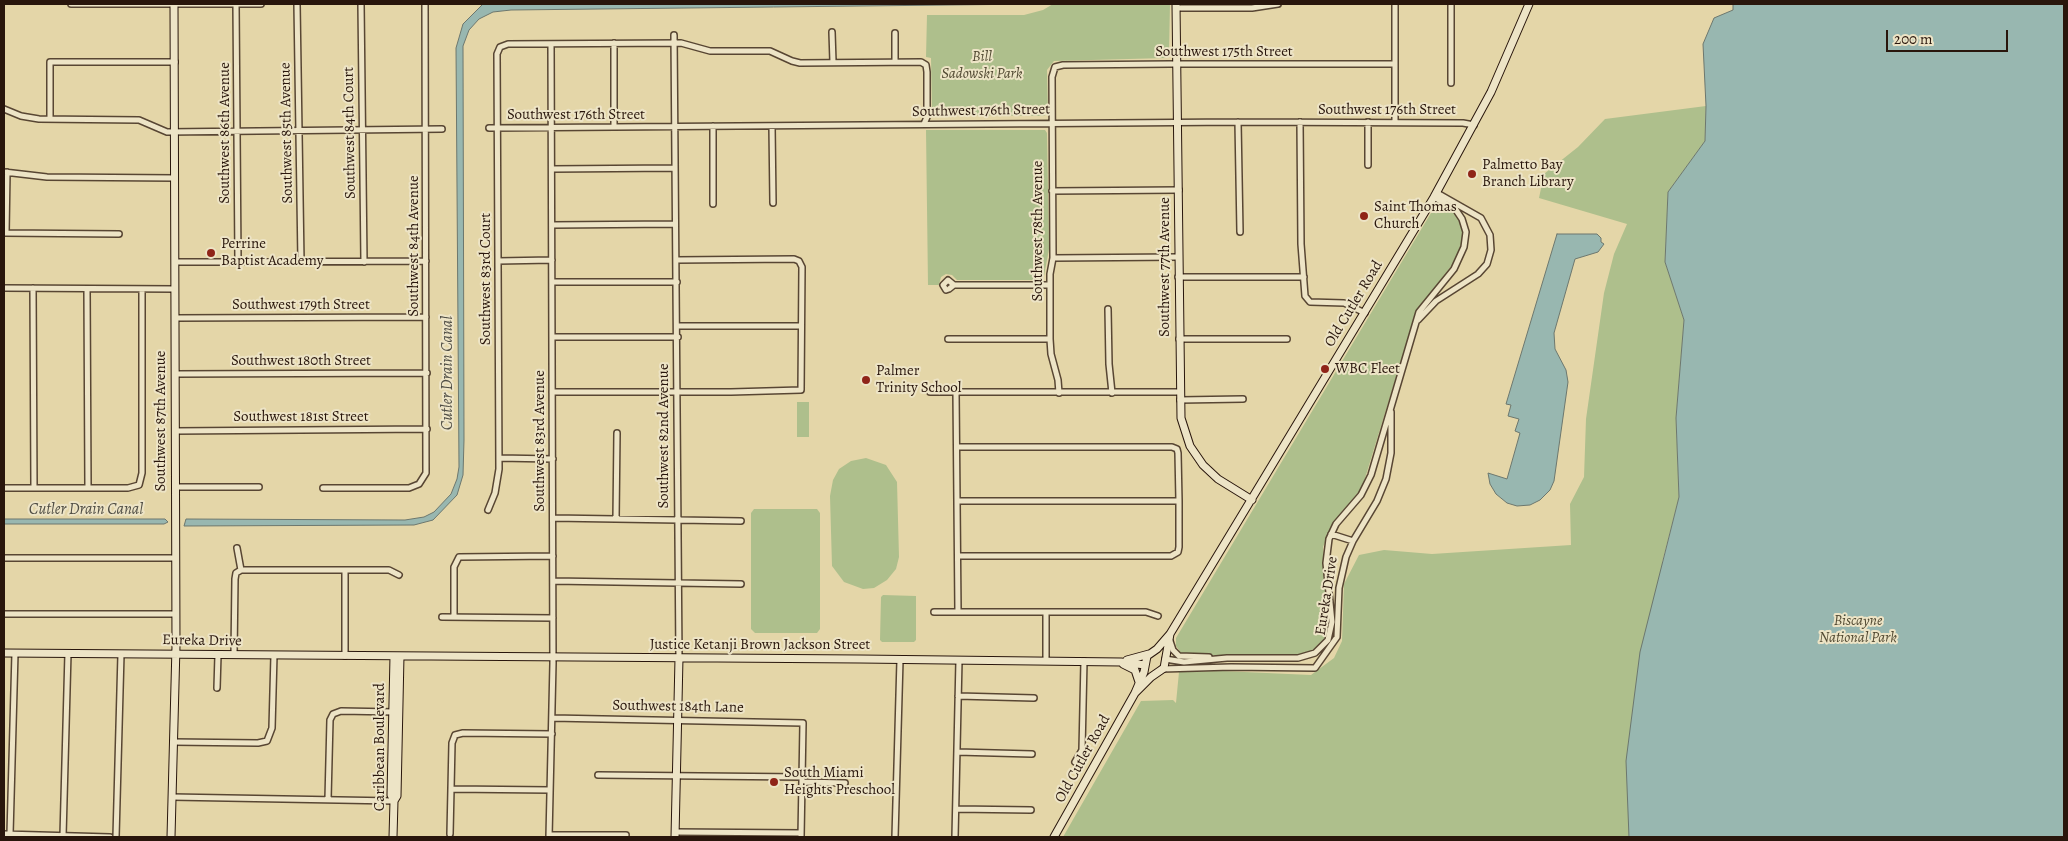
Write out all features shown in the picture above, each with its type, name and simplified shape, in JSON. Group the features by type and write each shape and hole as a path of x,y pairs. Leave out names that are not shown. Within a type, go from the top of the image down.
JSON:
{"main road":[{"name":"Southwest 87th Avenue","path":"171,837 176,654 174,4"},
{"name":"Old Cutler Road","path":"1135,693 1160,671 1170,637 1436,195 1504,64 1529,4"},
{"name":"Southwest 77th Avenue","path":"1176,6 1180,396 1184,429 1196,456 1214,475 1252,500"},
{"name":"Old Cutler Road","path":"1054,837 1135,693 1150,654 1170,637"},
{"name":"Eureka Drive","path":"4,653 397,656"},
{"path":"1150,654 1157,653 1164,659"},
{"name":"Justice Ketanji Brown Jackson Street","path":"1121,662 1150,654"},
{"name":"Justice Ketanji Brown Jackson Street","path":"397,656 1121,662 1145,665 1160,671"},
{"name":"Caribbean Boulevard","path":"393,837 394,801 396,796 397,656"},
{"name":"Southwest 82nd Avenue","path":"675,834 679,658"},
{"path":"1121,662 1135,670 1140,682"}],"street":[{"path":"71,4 261,4"},
{"name":"Southwest 86th Avenue","path":"236,4 238,262"},
{"name":"Southwest 85th Avenue","path":"297,4 301,262"},
{"name":"Southwest 84th Court","path":"361,4 364,262"},
{"name":"Southwest 84th Avenue","path":"323,488 404,488 416,485 426,473 425,4"},
{"path":"1176,6 1252,8 1278,4"},
{"path":"1395,4 1395,122"},
{"path":"1451,4 1451,84"},
{"path":"832,32 832,62"},
{"path":"895,32 895,62"},
{"name":"Southwest 82nd Avenue","path":"674,35 675,224 678,326 679,658"},
{"path":"614,43 614,127"},
{"path":"551,44 674,43 690,44 710,51 770,51 796,63 895,62 925,64 927,117 924,124"},
{"name":"Southwest 83rd Court","path":"488,510 496,493 499,458 497,54 500,47 508,44 551,44"},
{"name":"Southwest 83rd Avenue","path":"549,836 553,657 551,44"},
{"path":"50,120 50,62 175,62"},
{"name":"Southwest 175th Street","path":"1054,69 1063,65 1395,64"},
{"name":"Southwest 78th Avenue","path":"1054,69 1051,123 1053,258 1050,285 1050,339 1051,354 1059,392"},
{"path":"4,109 27,117 50,120 134,120 150,123 167,132 442,129"},
{"name":"Southwest 176th Street","path":"489,128 1177,122 1462,122 1474,125"},
{"path":"1238,122 1240,232"},
{"path":"1300,122 1301,240 1305,293 1308,301 1347,304 1365,313"},
{"path":"1368,122 1368,165"},
{"path":"713,126 713,204"},
{"path":"772,126 773,204"},
{"path":"552,169 675,168"},
{"path":"118,234 5,233 5,172 47,177 175,178"},
{"path":"1052,191 1179,190"},
{"name":"Eureka Drive","path":"1417,321 1436,301 1478,274 1490,257 1491,239 1488,228 1481,218 1459,204 1436,195"},
{"name":"Eureka Drive","path":"1164,659 1184,662 1227,658 1293,658 1313,654 1323,646 1330,636 1332,625 1326,558 1331,534 1339,520 1366,487 1421,309 1454,269 1461,256 1466,236 1462,219 1456,210 1436,195"},
{"path":"1456,210 1459,204"},
{"path":"1462,219 1468,209"},
{"path":"552,225 675,224"},
{"path":"1053,258 1178,257"},
{"path":"552,392 801,390 802,266 799,261 794,259 676,260"},
{"path":"498,261 552,260"},
{"path":"175,262 426,261"},
{"path":"1178,277 1304,277"},
{"path":"552,282 677,282"},
{"path":"954,285 1050,285"},
{"path":"4,288 175,289"},
{"path":"33,288 34,488"},
{"path":"87,289 88,488"},
{"path":"4,488 131,488 139,485 142,473 142,289"},
{"path":"1430,297 1436,301"},
{"path":"1108,309 1109,364 1112,393"},
{"name":"Southwest 179th Street","path":"175,318 426,317"},
{"path":"678,326 801,326"},
{"path":"552,337 678,337"},
{"path":"1179,338 1287,338"},
{"path":"948,339 1050,339"},
{"name":"Southwest 180th Street","path":"175,374 427,373"},
{"path":"930,392 1112,393 1243,399"},
{"path":"956,392 958,612"},
{"name":"Eureka Drive","path":"1319,661 1336,639 1338,602 1344,563 1353,541 1374,508 1390,466 1391,409"},
{"name":"Southwest 181st Street","path":"175,431 427,429"},
{"path":"616,433 616,519"},
{"path":"1384,433 1391,434"},
{"path":"957,447 1169,446 1177,449 1179,501 1179,547 1176,554 1169,556 958,556"},
{"path":"499,458 552,459"},
{"path":"175,487 259,487"},
{"path":"957,501 1179,501"},
{"path":"553,518 741,521"},
{"path":"1331,534 1353,541"},
{"path":"237,548 241,570"},
{"path":"454,617 454,567 457,559 465,555 553,556"},
{"path":"4,558 176,558"},
{"path":"234,655 235,579 236,574 241,570 389,570 399,575"},
{"path":"344,570 344,656"},
{"path":"553,581 741,584"},
{"path":"1328,584 1340,584"},
{"path":"1330,602 1338,602"},
{"path":"934,612 1146,612 1158,616"},
{"path":"1046,612 1046,661"},
{"path":"4,614 175,614"},
{"path":"442,617 553,618"},
{"path":"1330,636 1336,639"},
{"path":"1170,637 1174,652 1182,657 1227,658"},
{"path":"10,834 15,653"},
{"path":"63,836 68,654"},
{"path":"116,837 121,654"},
{"path":"1160,671 1285,667 1310,670 1315,668 1319,661 1313,654"},
{"path":"217,688 218,655"},
{"path":"173,742 258,743 269,739 272,728 274,655"},
{"path":"895,837 900,660"},
{"path":"955,837 959,660"},
{"path":"1075,762 1082,750 1084,662"},
{"path":"958,696 1034,698"},
{"path":"328,799 330,720 333,714 341,711 396,712"},
{"name":"Southwest 184th Lane","path":"552,718 678,719 803,723 802,780"},
{"path":"450,834 452,743 456,736 463,733 552,734"},
{"path":"957,752 1032,754"},
{"path":"598,775 802,780 845,783"},
{"path":"675,834 801,835 802,780"},
{"path":"451,789 550,790"},
{"path":"172,797 394,801"},
{"path":"956,809 1031,810"},
{"path":"4,834 110,837"},
{"path":"549,836 626,835"}],"green space":[{"name":"Bill Sadowski Park","path":"1053,4 1170,4 1169,54 1166,58 1054,61 1047,70 1048,112 1044,116 932,115 931,58 926,57 927,15 1024,15 1043,10"},
{"name":"Biscayne National Park","path":"2064,4 2064,837 1063,837 1141,701 1173,700 1176,703 1179,672 1222,671 1311,675 1334,658 1342,641 1344,584 1359,555 1384,550 1432,554 1571,545 1570,504 1584,477 1586,419 1604,293 1614,254 1627,224 1539,198 1544,174 1578,147 1605,119 1706,106 1705,141 1668,192 1665,262 1684,320 1676,418 1679,497 1662,563"},
{"path":"926,130 1045,130 1047,133 1049,249 1044,276 1041,280 957,280 952,275 946,274 941,277 939,285 928,285"},
{"path":"1437,203 1452,210 1461,224 1464,232 1460,251 1455,261 1416,312 1362,488 1333,523 1323,547 1331,622 1325,640 1317,650 1309,654 1293,656 1192,655 1181,653 1176,646 1176,638"},
{"path":"797,402 809,402 809,437 797,437"},
{"path":"866,458 886,465 897,482 899,557 896,569 887,580 874,588 863,589 844,582 832,566 830,496 833,480 839,469 851,461"},
{"path":"754,509 817,509 820,513 820,629 817,633 755,633 751,629 751,513"},
{"path":"883,595 916,596 916,640 914,642 882,642 880,640 881,597"}],"water":[{"name":"Cutler Drain Canal","path":"483,4 1036,4 511,10 493,12 479,19 469,30 463,46 464,440 463,475 457,495 433,520 414,525 184,526 186,519 405,520 424,517 434,512 451,494 459,467 456,48 463,24"},
{"name":"Biscayne National Park","path":"1733,4 2064,4 2064,837 1629,837 1626,761 1640,652 1679,497 1676,418 1684,320 1665,262 1668,192 1705,141 1706,106 1703,44 1714,18 1733,10"},
{"path":"1557,234 1597,234 1604,244 1598,252 1575,259 1554,333 1555,349 1566,370 1568,382 1554,481 1550,490 1540,500 1530,505 1517,506 1507,503 1496,494 1490,484 1488,473 1507,479 1520,433 1515,431 1519,419 1508,416 1511,405 1506,404"},
{"name":"Cutler Drain Canal","path":"4,519 165,519 168,522 164,524 4,524"}],"place":[{"name":"Palmetto Bay Branch Library","path":"1472,174"},
{"name":"Saint Thomas Church","path":"1364,216"},
{"name":"Perrine Baptist Academy","path":"211,253"},
{"name":"WBC Fleet","path":"1325,369"},
{"name":"Palmer Trinity School","path":"866,380"},
{"name":"South Miami Heights Preschool","path":"774,782"}]}
